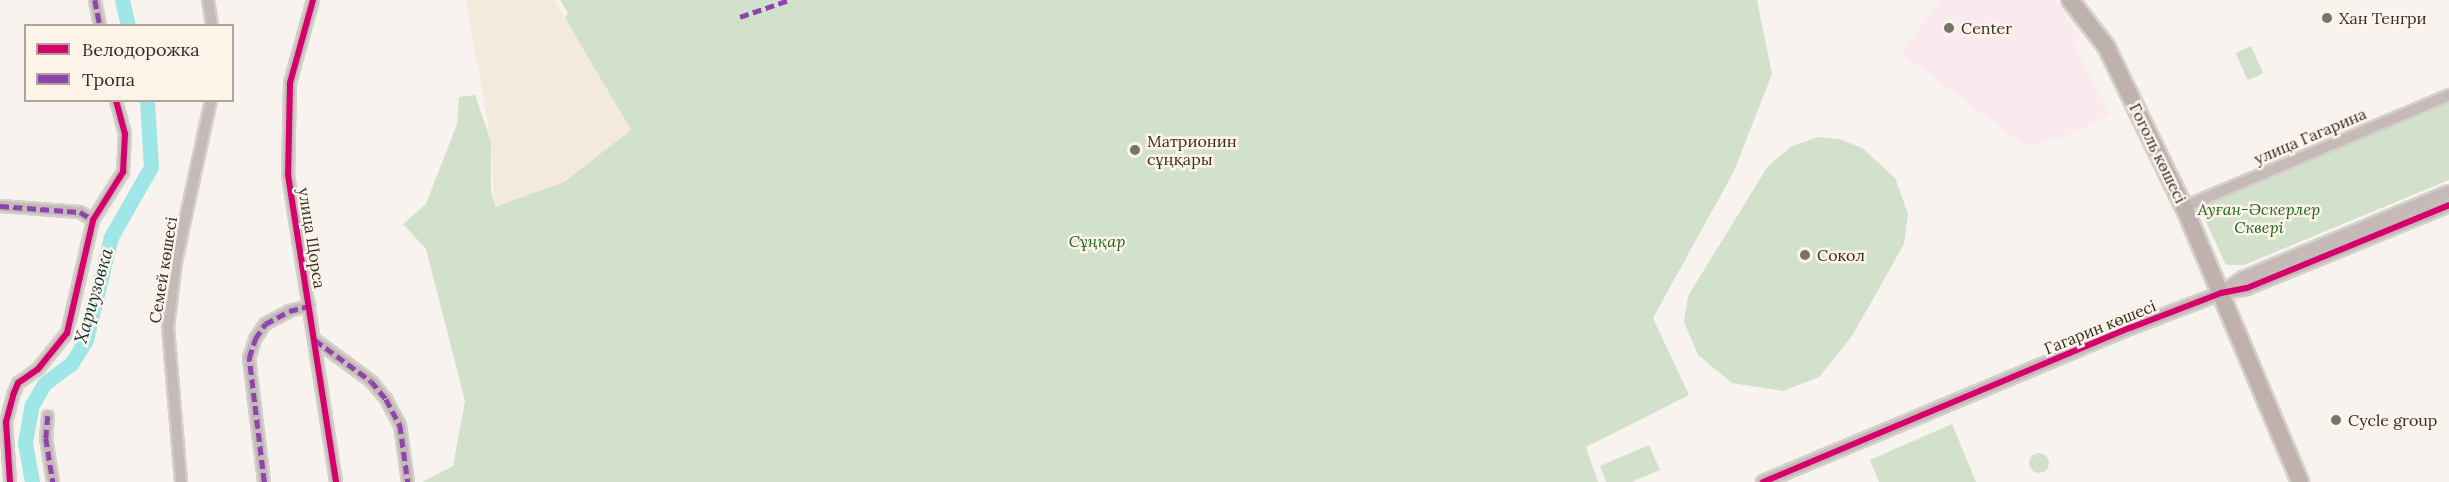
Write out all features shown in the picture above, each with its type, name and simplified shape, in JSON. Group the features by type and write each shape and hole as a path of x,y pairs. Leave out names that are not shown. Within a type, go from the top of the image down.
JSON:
{"main road":[{"name":"Гоголь көшесі","path":"2070,0 2106,46 2184,207 2300,482"}],"street":[{"path":"95,0 100,24"},
{"path":"208,0 212,24"},
{"name":"улица Щорса","path":"313,0 295,55 289,121 288,175 336,482"},
{"name":"улица Гагарина","path":"2184,207 2449,95"},
{"path":"10,482 3,431 18,383 38,369 67,333 93,220 123,172 125,134 117,102"},
{"name":"Семей көшесі","path":"181,482 168,327 176,262 210,102"},
{"name":"Гагарин көшесі","path":"2221,293 2243,278 2449,192"},
{"name":"Гагарин көшесі","path":"1763,482 2221,293 2247,288 2449,205"},
{"path":"0,206 80,212 93,220"},
{"path":"264,482 249,358 255,339 265,324 289,311 309,306"},
{"path":"315,340 354,366 387,399 400,425 408,482"},
{"path":"48,416 46,438 53,482"}],"shaded area":[{"path":"466,0 555,0 631,130 564,182 494,207 491,141"},
{"path":"1940,0 2055,0 2081,37 2073,42 2111,115 2061,138 2025,146 1901,53"}],"green space":[{"name":"Сұңқар","path":"560,0 1757,0 1772,74 1734,171 1653,318 1689,395 1586,447 1598,482 422,482 453,466 465,401 426,249 403,224 426,204 457,124 459,97 475,95 491,141 491,190 495,207 564,182 631,130 565,18 568,13"},
{"path":"2251,46 2263,73 2248,80 2235,53"},
{"name":"Ауған-Әскерлер Сквері","path":"2449,101 2449,180 2244,265 2226,265 2200,209 2220,195"},
{"name":"Сокол","path":"1818,137 1839,139 1862,148 1895,178 1908,214 1904,244 1852,336 1819,377 1783,391 1732,383 1698,355 1684,322 1688,296 1768,166 1792,146"},
{"path":"1952,424 1976,482 1879,482 1870,460"},
{"path":"1649,445 1660,470 1631,482 1606,482 1600,466"},
{"path":"2039,453 2046,456 2049,463 2046,470 2039,473 2032,470 2029,463 2032,456"}],"waterway":[{"name":"Хариузовка","path":"122,0 128,24"},
{"name":"Хариузовка","path":"32,482 25,443 32,405 44,384 71,364 86,340 111,237 151,167 147,102"}],"marked path":[{"path":"95,0 100,24"},
{"path":"740,17 789,0"},
{"path":"0,206 80,212 93,220"},
{"path":"264,482 249,358 255,339 265,324 289,311 309,306"},
{"path":"315,340 371,381 386,399 400,425 408,482"},
{"path":"48,416 46,438 53,482"}],"cycle path":[{"path":"313,0 290,83 288,175 336,482"},
{"path":"10,482 6,422 13,395 18,383 38,369 67,333 93,220 123,172 125,134 117,102"},
{"path":"1763,482 2130,328 2221,293 2247,288 2449,205"}],"place":[{"name":"Хан Тенгри","path":"2327,18"},
{"name":"Center","path":"1949,28"},
{"name":"Матрионин сұңқары","path":"1135,150"},
{"name":"Сокол","path":"1805,255"},
{"name":"Cycle group","path":"2336,420"}]}
